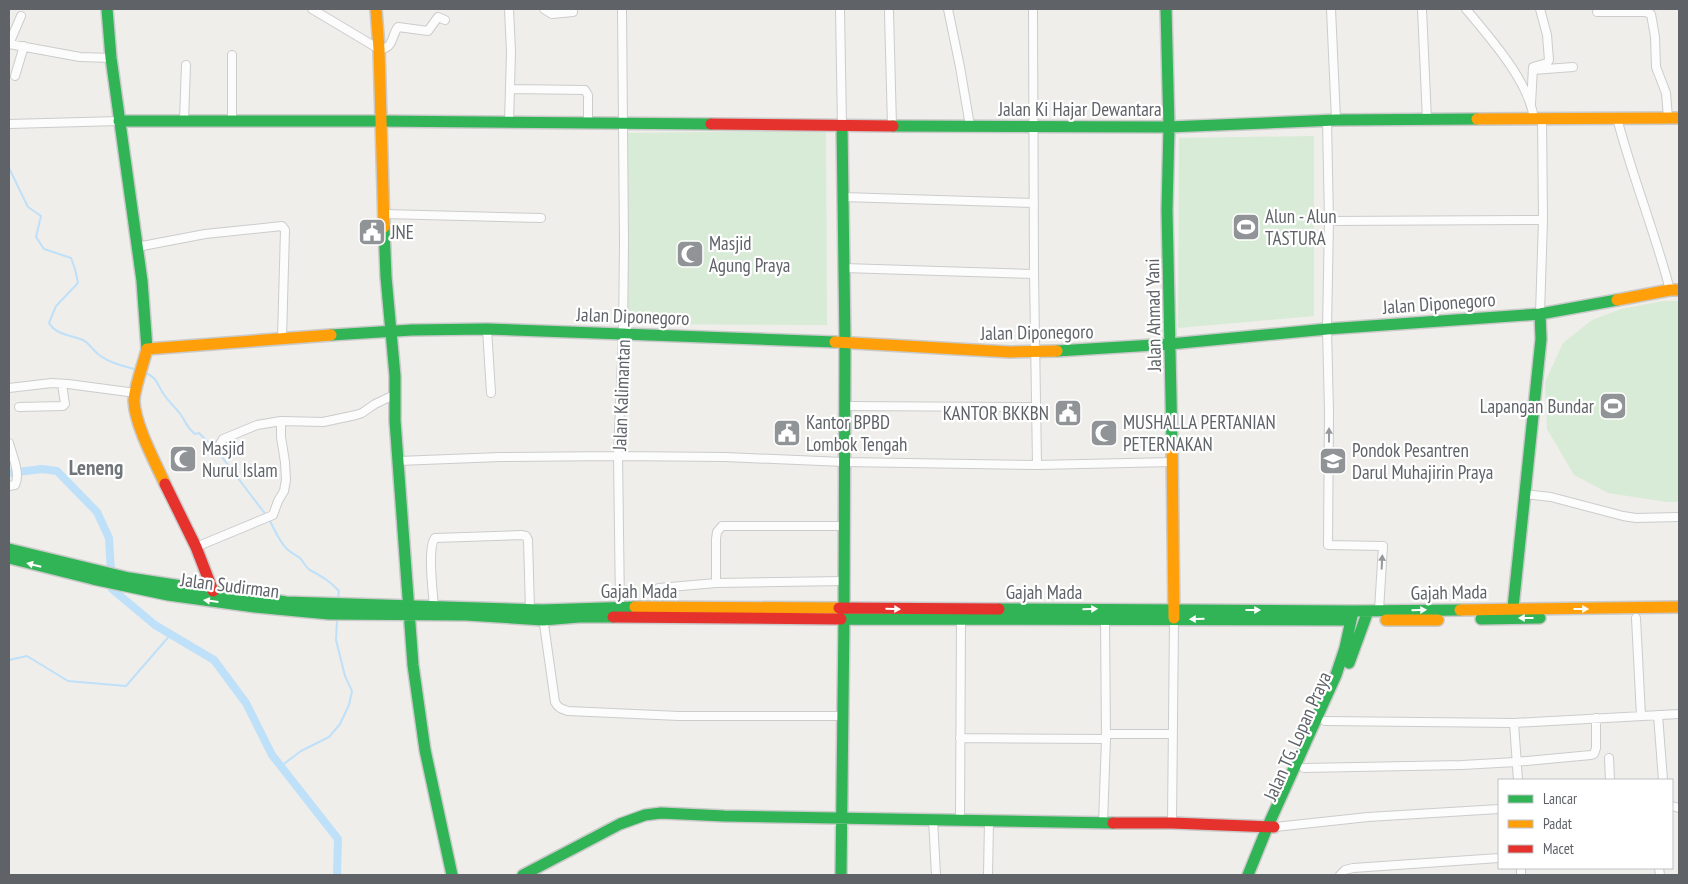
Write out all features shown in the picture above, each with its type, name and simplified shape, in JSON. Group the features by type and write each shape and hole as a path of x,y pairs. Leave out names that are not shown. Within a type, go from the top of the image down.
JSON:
{"main road":[{"path":"107,9 119,121 142,281 147,349 134,408 153,458 196,547 213,591"},
{"path":"376,9 386,278 395,376 394,395 398,461 413,665 426,750 452,875"},
{"name":"Jalan Ahmad Yani","path":"1166,9 1169,127 1167,210 1173,462 1174,615"},
{"name":"Jalan Ki Hajar Dewantara","path":"119,121 588,122 842,126 1169,127 1331,120 1674,118"},
{"path":"841,875 845,342 842,126"},
{"name":"Jalan Diponegoro","path":"147,349 282,338 487,329 784,339 1036,352 1170,344 1326,328 1540,314 1675,290"},
{"path":"1513,608 1541,339 1540,314"},
{"path":"9,549 95,575"},
{"path":"9,558 128,582 213,591 327,609 410,610"},
{"name":"Jalan Sudirman","path":"128,582 168,595 206,601 327,609"},
{"name":"Gajah Mada","path":"410,610 434,607 579,617 705,613 1352,616 1513,608 1602,609 1679,607"},
{"name":"Gajah Mada","path":"410,610 466,616 620,607 705,613"},
{"path":"345,609 381,614 410,610"},
{"name":"Gajah Mada","path":"844,613 961,620 1034,614 1105,619 1174,615"},
{"name":"Gajah Mada","path":"1371,614 1636,618 1679,616"},
{"name":"Jalan TG. Lopan Praya","path":"1256,875 1271,827 1304,768 1371,614"},
{"name":"Jalan TG. Lopan Praya","path":"1248,875 1271,827 1336,675 1345,648 1352,616"},
{"path":"523,875 620,824 645,815 660,813 724,816 1172,823 1271,827"}],"street":[{"path":"312,9 378,49 385,48 391,43 398,27 428,31 438,17 445,20"},
{"path":"508,9 511,38 509,123"},
{"path":"544,9 552,14 573,12"},
{"name":"Jalan Kalimantan","path":"620,607 618,456 624,334 622,9"},
{"path":"840,9 842,126"},
{"path":"948,9 970,126"},
{"path":"1033,9 1037,465"},
{"path":"1331,9 1331,120 1326,328 1329,412 1328,545 1383,546 1371,614"},
{"path":"1422,9 1427,120"},
{"path":"1466,9 1514,70 1538,119 1543,220 1540,314"},
{"path":"1531,106 1534,66 1546,64 1549,60 1547,35 1540,9"},
{"path":"889,12 892,126"},
{"path":"1597,12 1646,12 1651,14 1656,37 1656,67 1674,118"},
{"path":"21,16 9,44 80,56 111,58"},
{"path":"15,76 24,46"},
{"path":"232,55 232,121"},
{"path":"184,121 186,65"},
{"path":"1533,70 1573,67"},
{"path":"511,89 585,90 588,95 588,122"},
{"path":"1617,118 1624,146 1661,256 1675,290"},
{"path":"9,124 119,121"},
{"path":"843,197 1034,203"},
{"path":"384,214 541,218"},
{"path":"1329,221 1543,220"},
{"path":"137,247 205,234 282,226 285,230 282,338"},
{"path":"844,268 1034,274"},
{"path":"487,329 491,393"},
{"path":"9,388 62,384 136,393"},
{"path":"18,407 64,406 62,384"},
{"path":"219,446 223,438 263,423 281,421 324,422 362,413 394,395"},
{"path":"844,406 1037,407"},
{"path":"196,547 273,515 286,484 281,421"},
{"path":"9,443 16,468 17,482 15,485 9,486"},
{"path":"398,461 500,457 618,456 1037,465 1173,462"},
{"path":"1524,494 1552,497 1636,518 1679,517"},
{"path":"716,584 716,539 717,532 722,526 844,526"},
{"path":"434,607 431,565 432,542 436,538 526,536 555,702 562,710 679,716 842,716"},
{"path":"659,588 716,584 844,581"},
{"path":"1172,823 1174,615"},
{"path":"1636,618 1641,716"},
{"path":"1103,823 1106,737 1105,619"},
{"path":"960,820 961,620"},
{"path":"1325,721 1514,723 1679,714"},
{"path":"1658,716 1663,779"},
{"path":"1304,768 1516,762 1593,755 1596,748 1596,718"},
{"path":"1514,723 1518,779"},
{"path":"960,738 1106,737 1172,734"},
{"path":"1609,758 1610,779"},
{"path":"1271,827 1368,817 1498,809"},
{"path":"933,819 936,875"},
{"path":"988,875 989,821"},
{"path":"1340,875 1345,870 1353,868 1498,858"}],"green space":[{"path":"826,130 827,325 627,324 626,133"},
{"name":"Alun - Alun TASTURA","path":"1314,136 1314,316 1178,328 1179,138"},
{"name":"Lapangan Bundar","path":"1663,301 1679,301 1679,502 1667,502 1608,493 1574,475 1547,429 1545,382 1563,343 1592,320 1621,309"}],"waterway":[{"path":"9,168 28,207 41,216 36,237 44,249 71,258 75,269 78,283 56,306 49,323 56,330 85,341 107,360 138,370"},
{"path":"145,373 155,379 189,429 195,434 199,433 222,457 266,515"},
{"path":"9,473 42,469 57,471 97,512 109,538 112,589 155,625 214,660 246,703 272,755 338,839 337,875"},
{"path":"269,519 284,546 300,558 308,569 336,587 339,591 338,598"},
{"path":"281,766 301,751 329,737 340,724 349,705 352,691 345,676 336,640 337,620"},
{"path":"9,660 27,656 68,681 126,686 171,634"}],"traffic: fast":[{"path":"107,9 111,58 142,281 147,349"},
{"path":"1166,9 1169,127 1167,210 1172,444"},
{"path":"893,126 1169,127 1336,120 1477,119"},
{"path":"119,121 711,124"},
{"path":"842,126 845,342 844,608"},
{"path":"384,227 386,277 395,376 395,421 413,665 425,750 452,875"},
{"path":"1057,351 1170,344 1327,329 1540,314 1617,300"},
{"path":"1513,608 1541,339 1540,314"},
{"path":"331,335 412,330 487,329 835,342"},
{"path":"9,549 129,578 286,602 542,610 635,607"},
{"path":"9,558 168,595 255,607 329,614 466,615 543,620 613,617"},
{"path":"999,609 1353,611"},
{"path":"1248,875 1267,828 1336,675 1345,648 1353,611 1460,610"},
{"path":"1349,663 1368,611"},
{"path":"841,875 844,618"},
{"path":"1481,619 1540,618"},
{"path":"841,619 1350,620"},
{"path":"523,875 620,824 645,815 661,813 724,816 1113,823"}],"traffic: slow":[{"path":"376,9 379,49 384,227"},
{"path":"1477,119 1679,118"},
{"path":"1617,300 1679,290"},
{"path":"165,484 146,443 135,411 136,390 147,349 331,335"},
{"path":"835,342 1010,352 1057,351"},
{"path":"1172,444 1174,618"},
{"path":"635,607 839,608"},
{"path":"1460,610 1679,607"},
{"path":"1386,620 1438,620"}],"traffic: jam":[{"path":"711,124 893,126"},
{"path":"165,484 196,547 213,591"},
{"path":"839,608 999,609"},
{"path":"613,617 841,619"},
{"path":"1113,823 1274,827"}],"place":[{"name":"Alun - Alun TASTURA","path":"1246,227"},
{"name":"JNE","path":"372,232"},
{"name":"Masjid Agung Praya","path":"690,254"},
{"name":"Lapangan Bundar","path":"1613,406"},
{"name":"KANTOR BKKBN","path":"1068,413"},
{"name":"Kantor BPBD Lombok Tengah","path":"787,433"},
{"name":"MUSHALLA PERTANIAN PETERNAKAN","path":"1104,433"},
{"name":"Masjid Nurul Islam","path":"183,459"},
{"name":"Pondok Pesantren Darul Muhajirin Praya","path":"1333,461"}],"district":[{"name":"Leneng","path":"96,467"}]}
